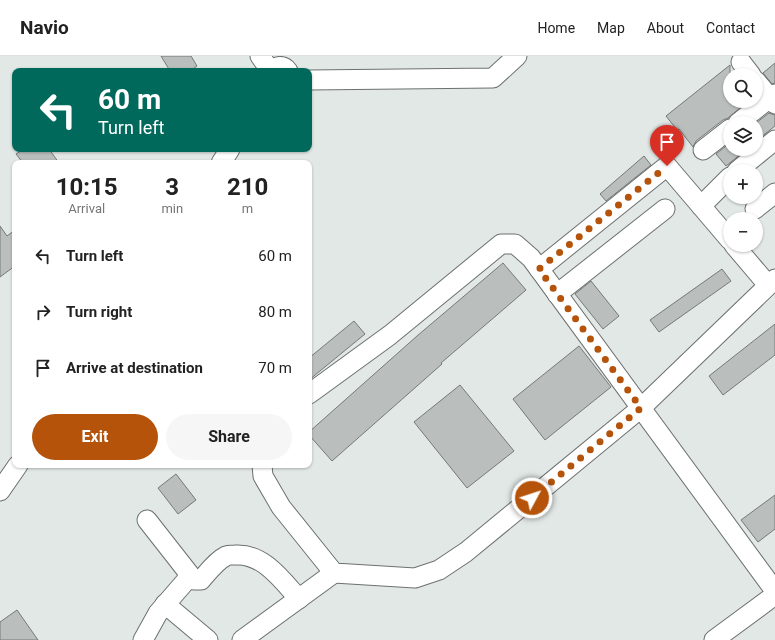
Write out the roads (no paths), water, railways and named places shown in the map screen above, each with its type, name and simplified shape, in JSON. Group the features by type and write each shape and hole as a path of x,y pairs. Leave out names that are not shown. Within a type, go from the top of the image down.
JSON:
{"lane":[{"path":"312,80 493,78 516,56"},
{"path":"748,116 773,99 763,88"},
{"path":"704,150 723,135"},
{"path":"746,164 775,140"},
{"path":"539,269 667,166 723,232"},
{"path":"701,206 723,185"},
{"path":"755,209 775,193"},
{"path":"557,294 665,209"},
{"path":"312,392 390,334 501,244 515,244 531,258 775,591"},
{"path":"242,640 334,573 415,578 439,570 466,552 641,408 772,282 741,252"},
{"path":"0,491 16,468"},
{"path":"262,468 263,476 281,507 334,573"},
{"path":"148,520 194,580 201,580 215,564 227,555 248,555 261,561 273,571 298,599"},
{"path":"143,640 158,613 190,576"},
{"path":"714,640 775,595"},
{"path":"165,604 208,640"}]}
